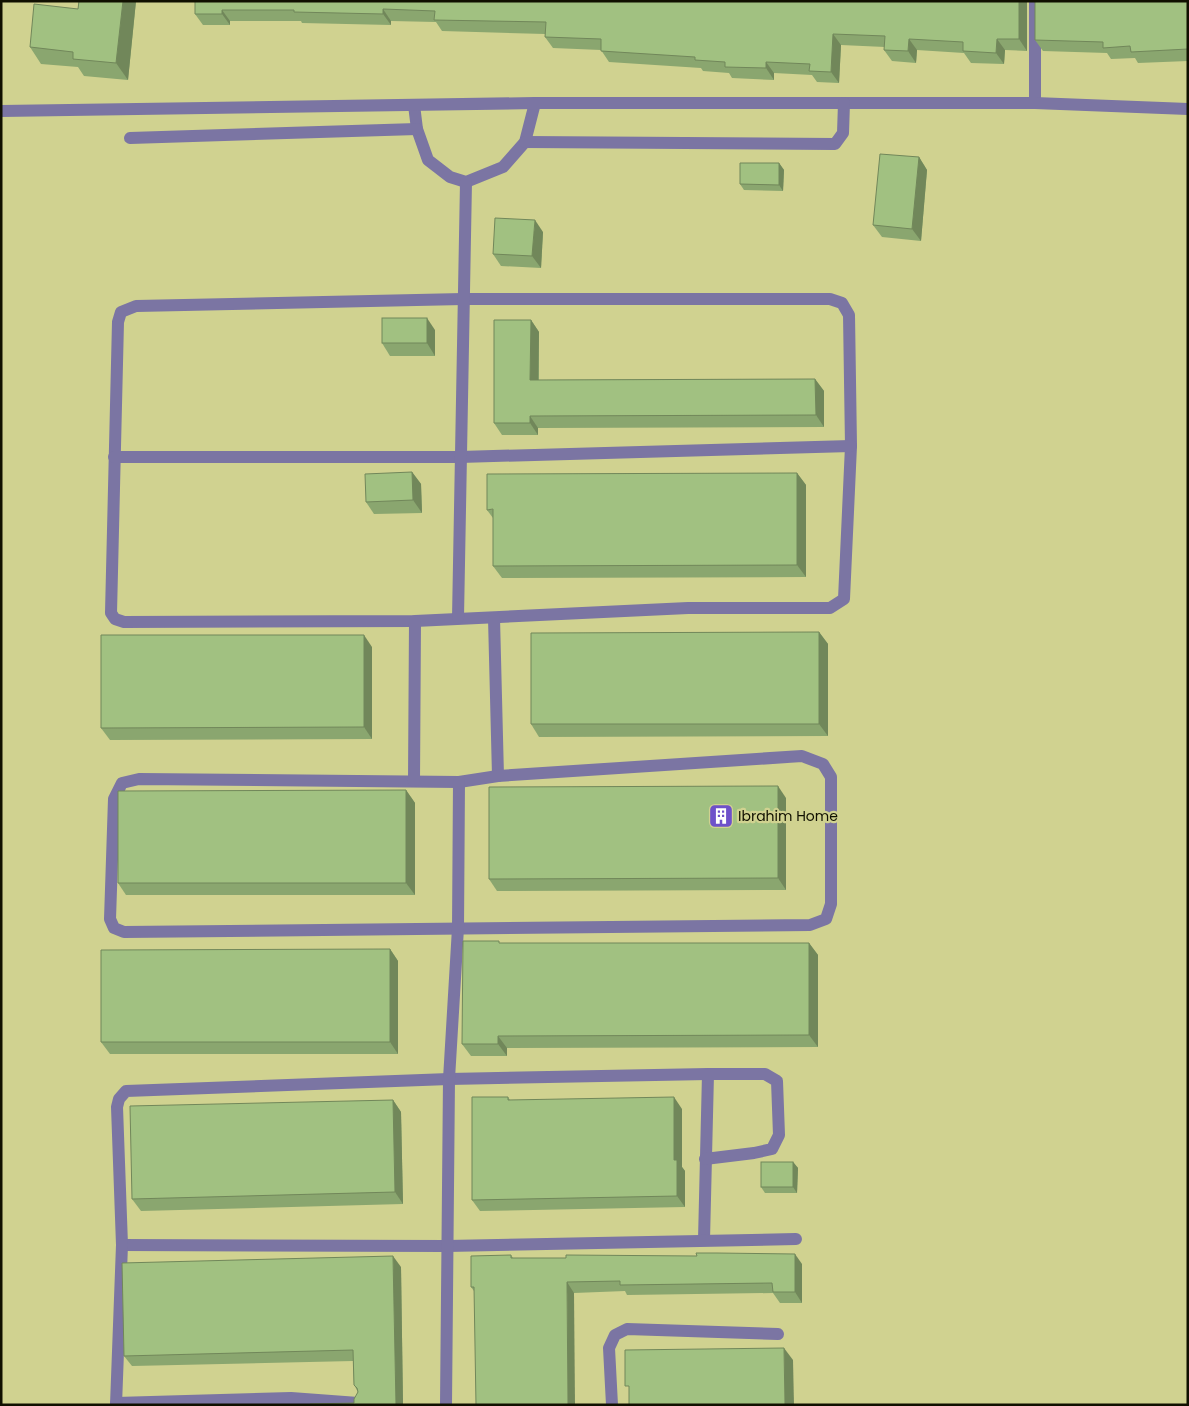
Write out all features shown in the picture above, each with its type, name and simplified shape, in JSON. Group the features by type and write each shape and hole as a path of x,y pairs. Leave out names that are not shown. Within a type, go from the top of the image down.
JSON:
{"street":[{"path":"1035,1 1035,103"},
{"path":"1,111 535,103 1035,103 1188,109"},
{"path":"414,105 417,129 428,160 450,177 466,182 503,167 525,142 535,103"},
{"path":"525,142 835,144 843,133 844,103"},
{"path":"130,138 417,129"},
{"path":"458,618 466,182"},
{"path":"464,299 830,299 842,303 849,315 851,446 844,599 830,608 688,608 415,621 124,622 115,619 111,613 118,322 121,312 136,306 464,299"},
{"path":"114,458 460,456 851,446"},
{"path":"494,618 498,776"},
{"path":"414,781 415,621"},
{"path":"802,756 823,764 830,777 830,904 826,919 810,925 124,932 114,928 110,919 114,798 122,783 139,779 459,782 498,776 802,756"},
{"path":"446,1405 449,1080 458,928 459,782"},
{"path":"704,1240 704,1159 708,1074"},
{"path":"358,1403 116,1404 122,1245 117,1108 119,1099 126,1091 449,1080 708,1074 765,1074 777,1081 779,1136 772,1149 704,1159"},
{"path":"122,1245 447,1246 796,1239"},
{"path":"612,1405 609,1348 615,1335 627,1329 778,1334"}],"building":[{"path":"79,1 123,1 116,63 73,59 73,52 30,47 34,4 78,9"},
{"path":"195,1 1019,1 1019,39 997,39 996,53 963,51 963,42 909,39 908,51 884,50 885,36 833,34 831,72 809,71 810,64 766,62 766,68 725,67 725,62 695,60 695,57 601,51 601,39 545,37 546,22 434,20 435,11 383,9 383,14 294,12 294,10 222,10 222,14 195,14"},
{"path":"1035,1 1188,1 1188,49 1131,52 1130,46 1103,48 1103,42 1035,40"},
{"path":"880,154 919,157 912,229 873,225"},
{"path":"740,163 779,163 779,185 740,184"},
{"path":"495,218 535,220 532,256 493,254"},
{"path":"382,318 427,318 427,343 382,343"},
{"path":"494,320 531,320 530,380 815,379 816,415 530,416 530,423 494,423"},
{"path":"412,472 413,500 366,502 365,474"},
{"path":"797,473 797,565 493,566 493,509 487,510 487,474"},
{"path":"819,632 819,724 531,724 531,633"},
{"path":"101,635 364,635 364,727 101,728"},
{"path":"778,786 778,878 489,879 489,787"},
{"path":"406,790 406,883 118,883 118,791"},
{"path":"463,941 499,941 499,943 809,943 809,1035 498,1036 498,1044 462,1044"},
{"path":"390,949 390,1042 101,1042 101,950"},
{"path":"472,1097 508,1097 508,1100 674,1097 674,1160 677,1160 677,1196 472,1200"},
{"path":"393,1100 395,1192 132,1199 130,1106"},
{"path":"761,1162 793,1162 793,1187 761,1187"},
{"path":"696,1253 795,1254 795,1292 773,1292 772,1283 620,1285 620,1281 567,1282 568,1405 476,1405 474,1287 471,1287 471,1256 511,1255 511,1258 566,1258 566,1255 697,1256"},
{"path":"393,1256 396,1405 310,1405 354,1403 358,1392 354,1385 353,1350 124,1356 122,1263"},
{"path":"784,1348 785,1405 629,1405 629,1386 625,1386 625,1350"}],"place":[{"name":"Ibrahim Home","path":"721,816"}]}
